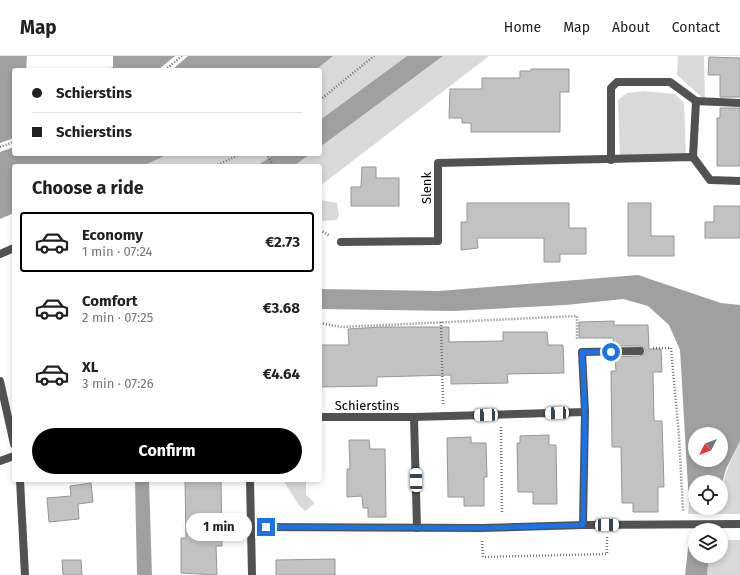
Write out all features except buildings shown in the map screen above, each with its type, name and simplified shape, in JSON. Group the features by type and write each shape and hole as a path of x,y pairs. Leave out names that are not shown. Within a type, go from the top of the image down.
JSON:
{"street":[{"path":"612,160 612,88 616,82 670,82 696,101 740,103"},
{"path":"696,101 693,157 710,180 740,181"},
{"name":"Slenk","path":"342,242 438,242 438,163 693,157"},
{"path":"0,254 12,249"},
{"path":"583,525 585,412 582,352 640,351"},
{"path":"0,381 12,435"},
{"name":"Schierstins","path":"322,417 414,417 585,412"},
{"name":"Schierstins","path":"414,417 417,528"},
{"path":"0,461 12,457"},
{"path":"20,482 25,575"},
{"path":"250,482 252,575"},
{"path":"251,527 481,528 583,525 740,524"}],"path":[{"path":"168,68 182,56"},
{"path":"322,98 374,56"},
{"path":"0,147 12,143"},
{"path":"218,164 236,156"},
{"path":"322,323 342,327 577,316 578,348 582,352"},
{"path":"441,322 443,416"},
{"path":"640,351 646,348 671,348 679,436 683,524"},
{"path":"501,415 503,527"},
{"path":"481,528 483,557 591,555 607,554 607,525"}],"shaded area":[{"path":"0,56 27,56 26,68 12,68 12,156 165,156 147,164 12,164 12,214 0,219"},
{"path":"113,56 333,56 318,68 111,68 113,67"},
{"path":"333,56 407,56 322,119 322,68 318,68"},
{"path":"407,56 443,56 322,146 322,119"},
{"path":"443,56 489,56 322,184 322,164 297,164 307,156 322,156 322,146"},
{"path":"678,56 704,56 705,100 677,75"},
{"path":"643,91 675,94 684,103 686,157 620,157 618,100 627,93"},
{"path":"165,156 271,156 260,164 147,164"},
{"path":"271,156 307,156 297,164 260,164"},
{"path":"322,200 337,203 339,215 337,220 322,221"},
{"path":"638,275 721,303 740,305 740,441 728,465 728,427 688,427 688,467 727,467 724,475 688,475 688,487 680,350 669,325 648,306 623,299 566,305 454,311 322,309 322,289 439,291"},
{"path":"740,441 740,514 728,514 728,475 726,475"},
{"path":"135,482 149,482 152,575 137,575"},
{"path":"284,482 306,482 306,495 315,503 305,511 298,504"},
{"path":"728,540 740,540 740,575 707,575 708,563 728,563"},
{"path":"688,549 688,563 708,563 707,575 685,575"}],"pier":[{"path":"175,56 188,56 174,68 160,68"},
{"path":"12,139 12,148 0,152 0,143"}],"route":[{"path":"266,527 481,528 583,525 585,412 582,352 611,352"}]}
